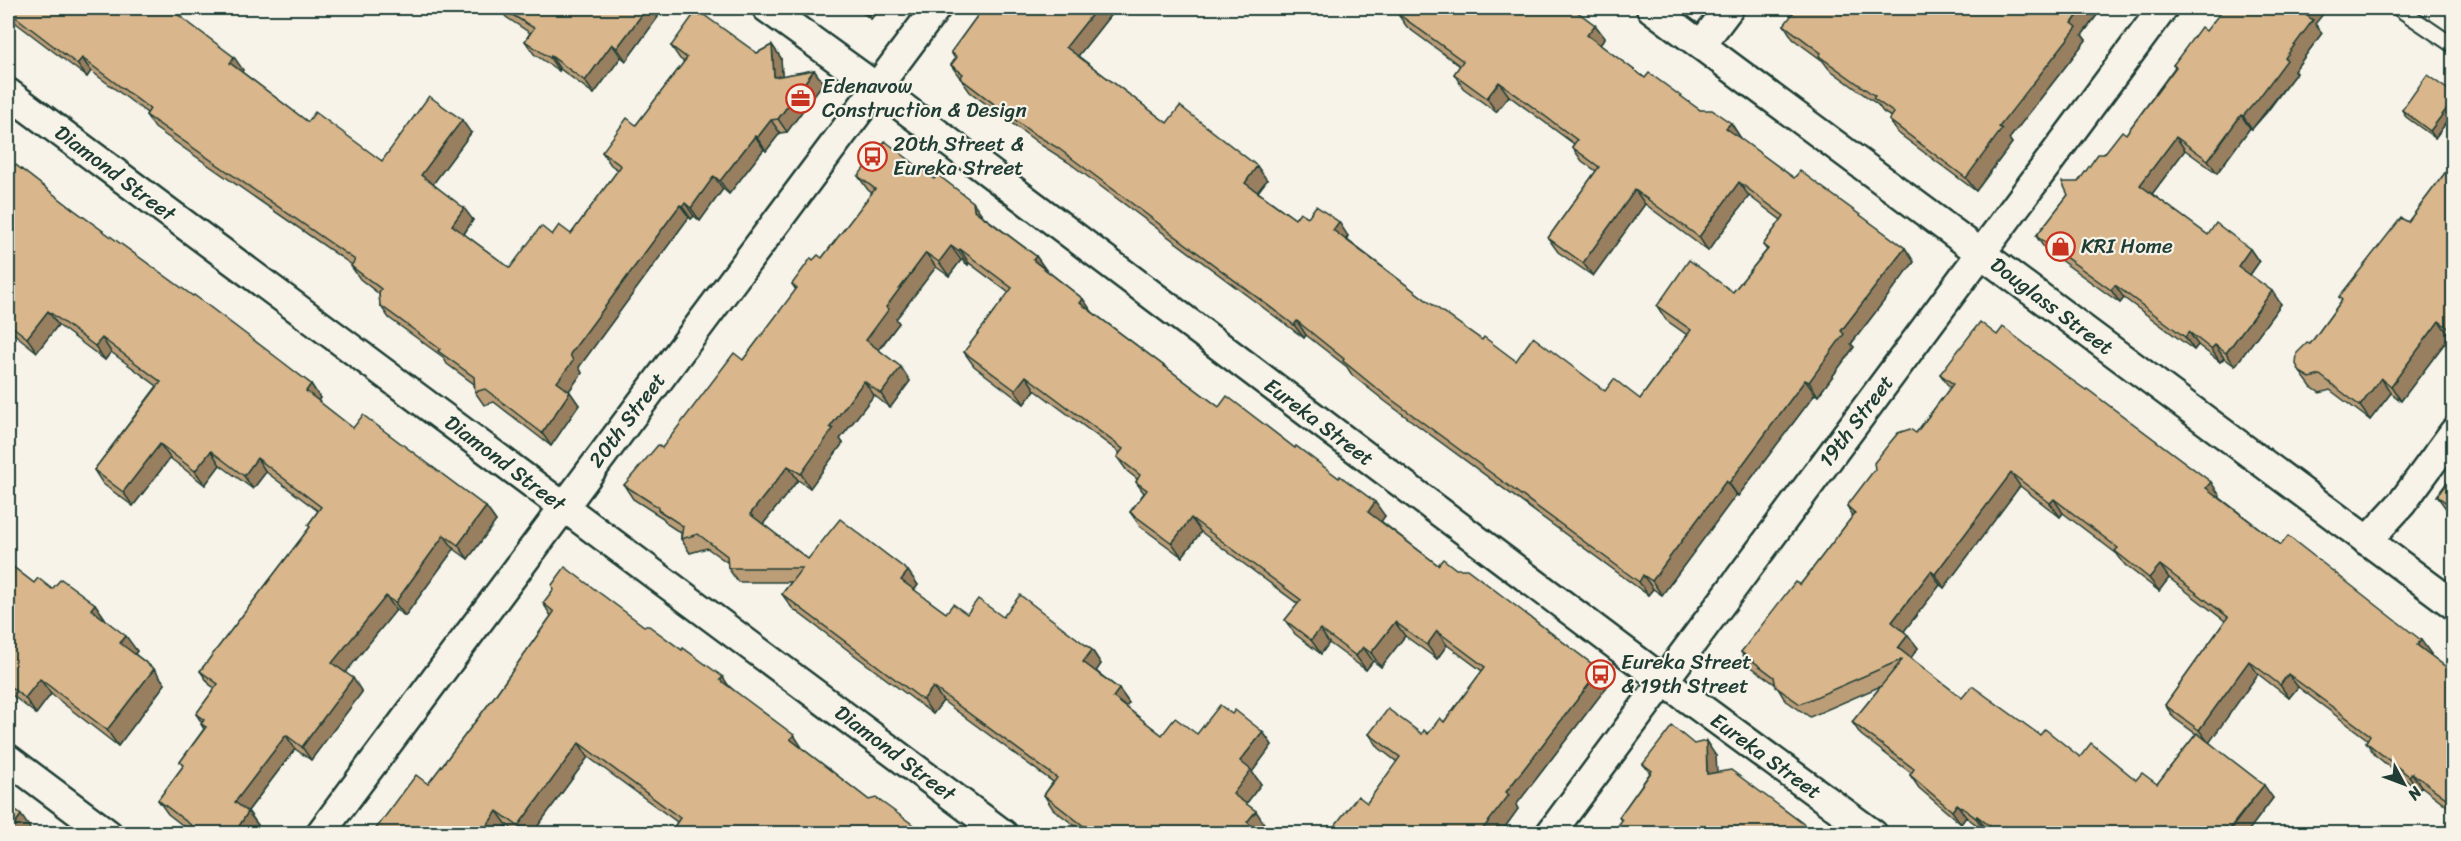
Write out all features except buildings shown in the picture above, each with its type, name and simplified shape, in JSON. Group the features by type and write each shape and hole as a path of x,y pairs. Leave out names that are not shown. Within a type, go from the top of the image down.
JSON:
{"street":[{"name":"Eureka Street","path":"767,8 876,87 1664,681 1873,834"},
{"name":"20th Street","path":"320,834 936,8"},
{"name":"Douglass Street","path":"1650,8 2454,605"},
{"path":"1701,45 1729,8"},
{"name":"19th Street","path":"1550,834 2163,8"},
{"name":"Diamond Street","path":"8,93 1003,834"},
{"path":"2367,541 2402,503 2454,432"},
{"path":"8,759 108,834"}],"lane":[{"path":"2398,8 2453,46"}],"place":[{"name":"Edenavow Construction & Design","path":"801,98"},
{"name":"20th Street & Eureka Street","path":"872,156"},
{"name":"KRI Home","path":"2060,246"},
{"name":"Eureka Street & 19th Street","path":"1600,674"}]}
